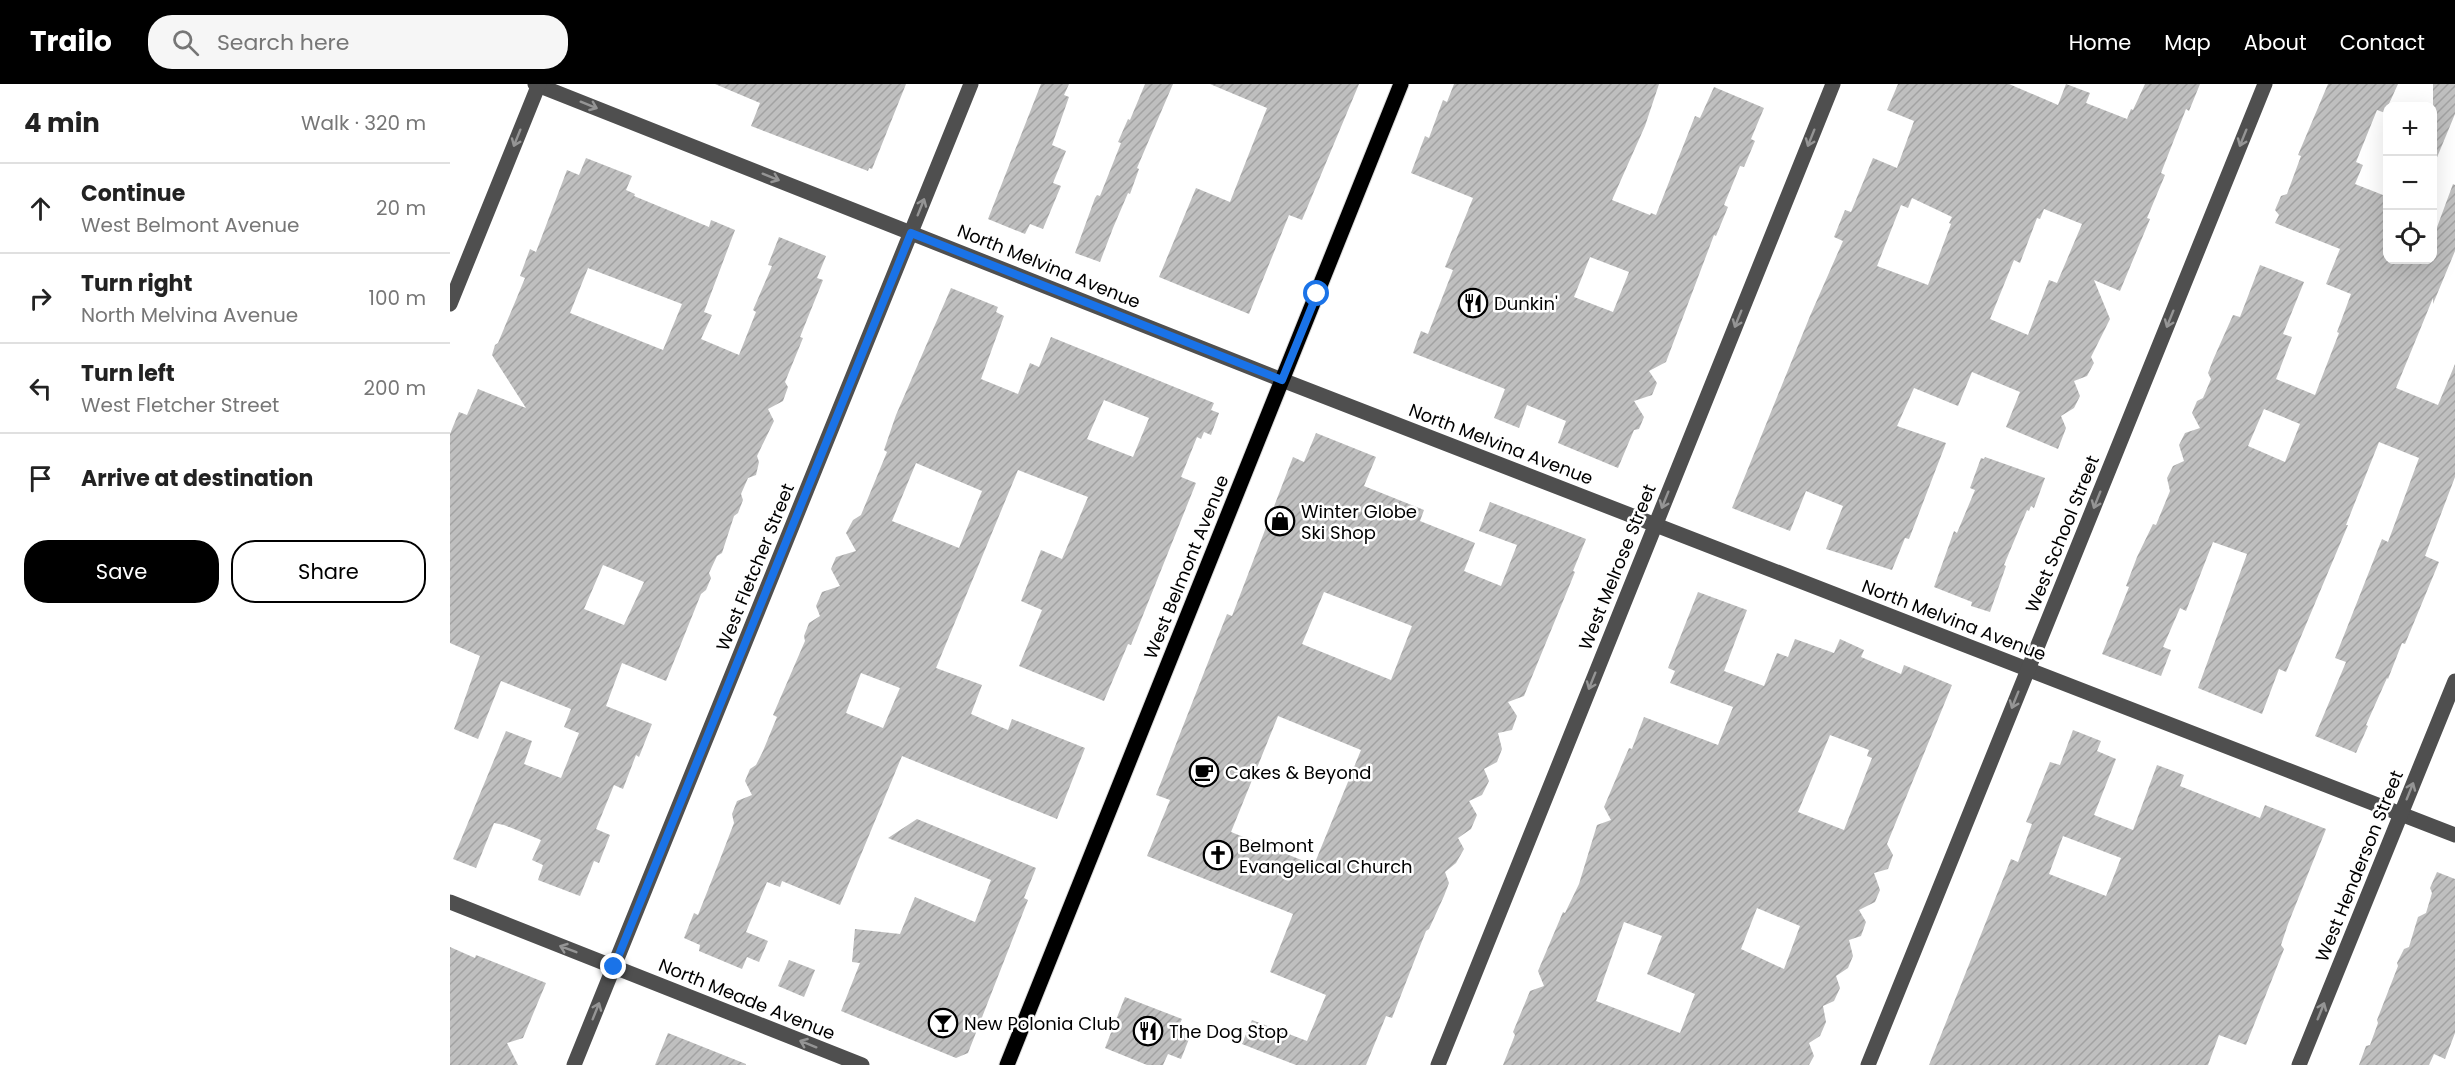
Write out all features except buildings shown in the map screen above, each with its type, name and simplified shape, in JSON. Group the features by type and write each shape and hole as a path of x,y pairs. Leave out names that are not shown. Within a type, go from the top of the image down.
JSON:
{"main road":[{"name":"West Belmont Avenue","path":"1007,1065 1401,84"}],"street":[{"name":"North Melvina Avenue","path":"537,84 1282,380 2455,835"},
{"path":"450,304 537,84"},
{"name":"West Fletcher Street","path":"574,1065 971,84"},
{"name":"West Melrose Street","path":"1438,1065 1833,84"},
{"name":"West School Street","path":"1868,1065 2265,84"},
{"name":"West Henderson Street","path":"2299,1065 2455,681"},
{"name":"North Meade Avenue","path":"450,902 862,1065"}],"place":[{"name":"Dunkin'","path":"1473,303"},
{"name":"Winter Globe Ski Shop","path":"1280,521"},
{"name":"Cakes & Beyond","path":"1204,772"},
{"name":"Belmont Evangelical Church","path":"1218,855"},
{"name":"New Polonia Club","path":"943,1023"},
{"name":"The Dog Stop","path":"1148,1031"}],"route":[{"path":"614,967 911,233 1282,380 1317,294"}]}
